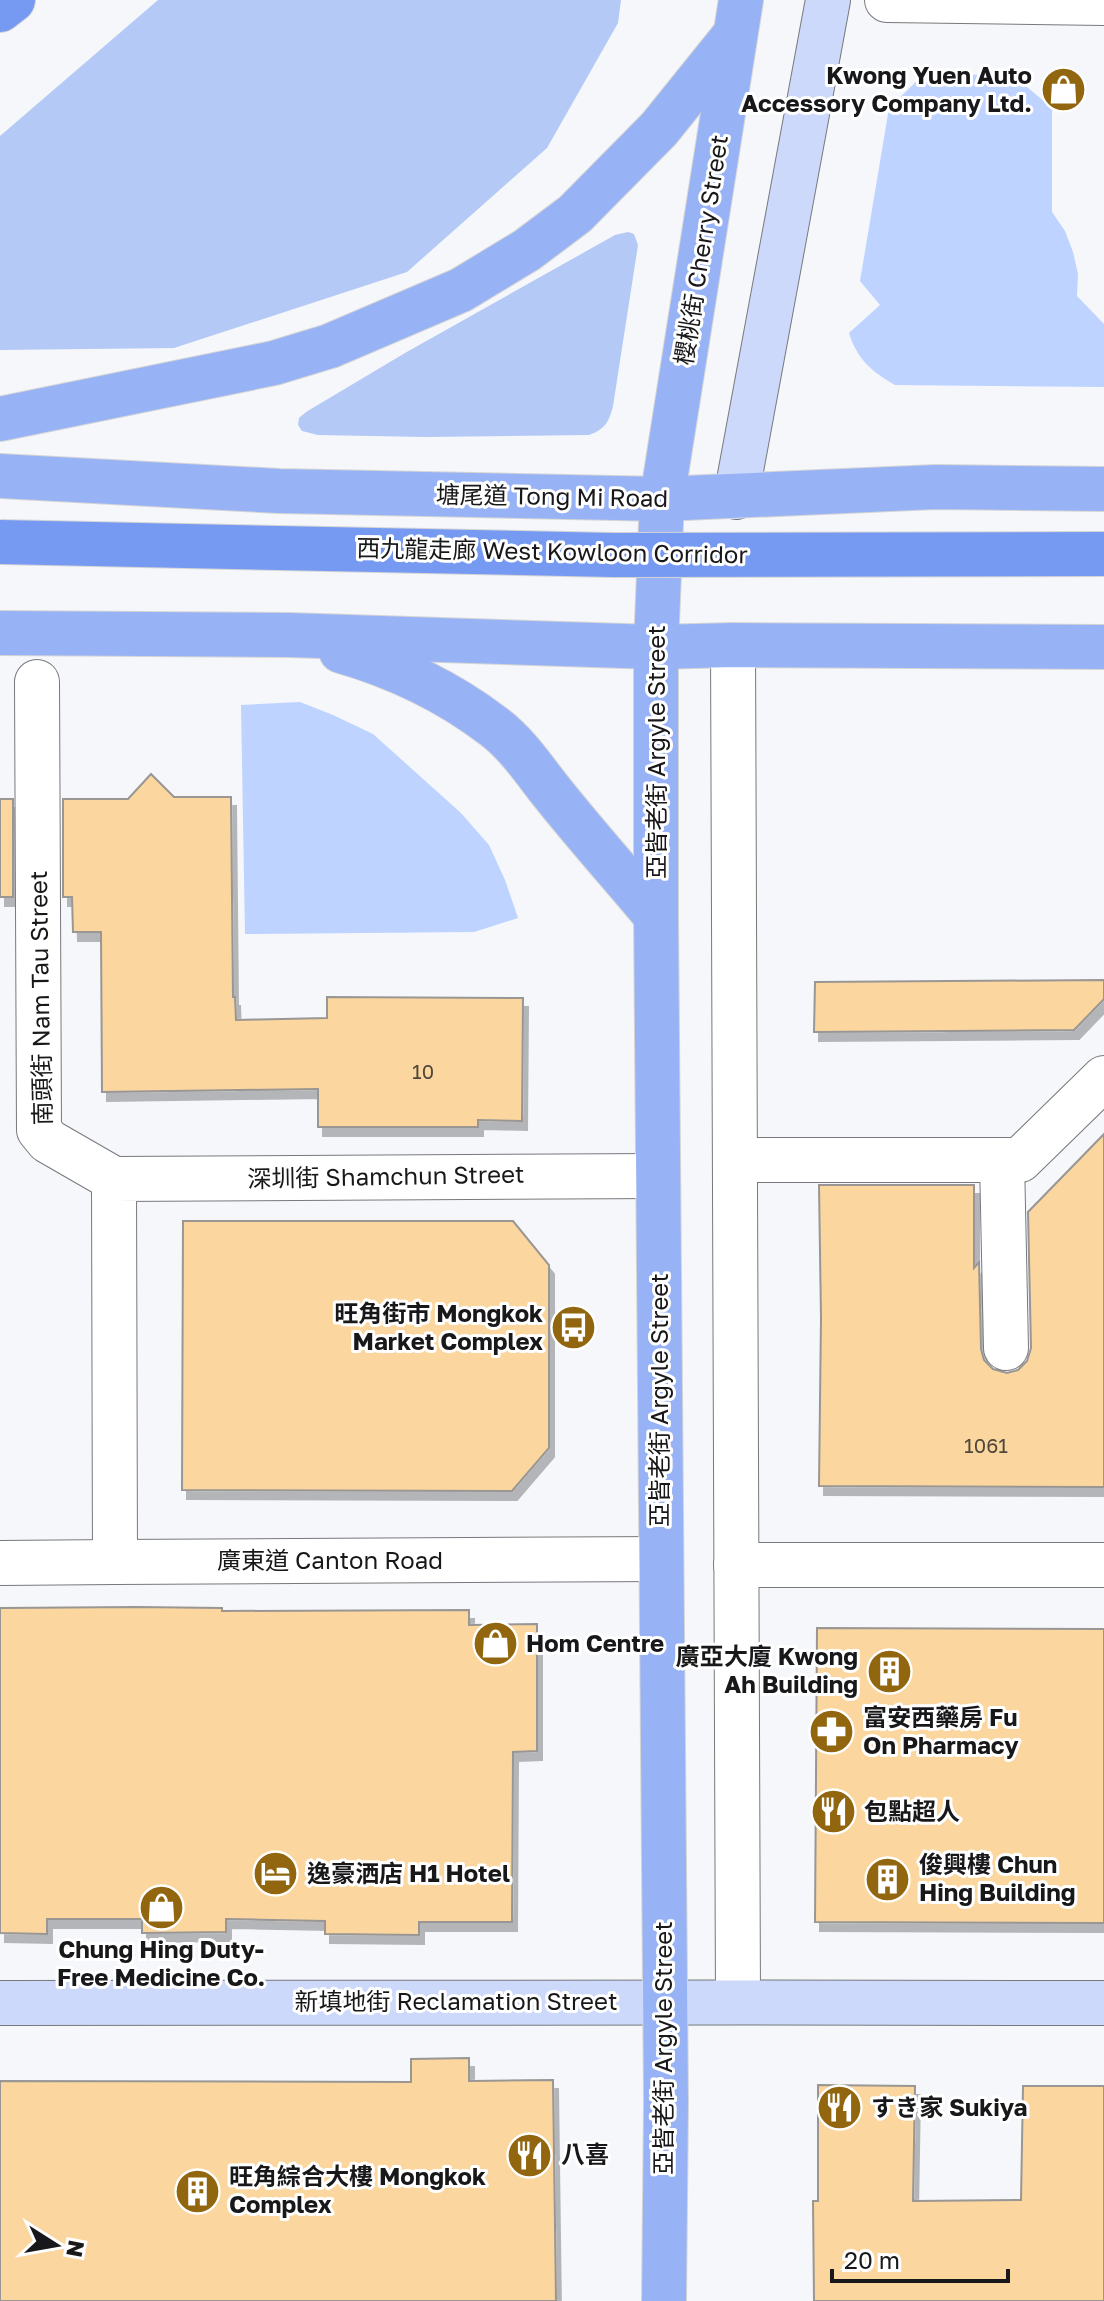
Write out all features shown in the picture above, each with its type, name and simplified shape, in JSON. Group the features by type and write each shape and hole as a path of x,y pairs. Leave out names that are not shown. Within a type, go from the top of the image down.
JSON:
{"highway":[{"path":"0,10 13,0"},
{"name":"西九龍走廊 West Kowloon Corridor","path":"0,542 613,555 1104,554"}],"main road":[{"path":"736,497 828,0"},
{"path":"0,419 274,363 330,346 461,290 527,250 575,214 659,129 738,17"},
{"name":"櫻桃街 Cherry Street","path":"662,499 738,17"},
{"name":"塘尾道 Tong Mi Road","path":"0,476 279,491 662,499 936,487 1104,489"},
{"name":"亞皆老街 Argyle Street","path":"662,499 656,647 656,916 666,2102 664,2301"},
{"path":"0,633 289,635 656,647 1104,647"},
{"path":"289,635 407,673 437,688 495,727 524,756 656,916"},
{"name":"新填地街 Reclamation Street","path":"0,2003 1104,2003"}],"street":[{"path":"887,0 1104,3"},
{"path":"733,645 738,2001"},
{"name":"南頭街 Nam Tau Street","path":"37,682 39,1130 48,1141 114,1179"},
{"path":"735,1160 1020,1160 1104,1078"},
{"path":"1002,1160 1006,1348"},
{"name":"深圳街 Shamchun Street","path":"114,1179 658,1176"},
{"path":"114,1179 115,1562"},
{"name":"廣東道 Canton Road","path":"0,1563 661,1559"},
{"path":"736,1565 1104,1565"}],"shaded area":[{"path":"158,0 621,0 618,23 547,148 407,272 174,348 0,350 0,136"},
{"path":"925,73 1014,76 1052,108 1052,212 1065,231 1073,252 1078,274 1077,296 1104,324 1104,387 895,385 872,370 856,350 849,333 880,305 860,281 889,108"},
{"path":"634,234 638,245 613,406 608,421 599,430 589,435 425,437 318,435 302,431 298,425 299,418 306,412 405,353 615,235"},
{"path":"300,702 373,734 461,813 489,845 518,918 474,932 245,934 241,705"}],"building":[{"path":"151,774 174,797 231,797 233,997 236,1020 327,1018 327,997 523,998 522,1121 478,1120 478,1127 318,1127 318,1089 102,1092 101,932 73,932 72,897 63,897 63,799 128,799"},
{"path":"0,799 13,799 13,897 0,897"},
{"path":"1104,980 1104,999 1074,1030 814,1032 815,982"},
{"path":"1104,1134 1104,1487 819,1486 819,1185 974,1185 974,1268 979,1262 981,1349 984,1360 993,1369 1007,1373 1018,1370 1027,1361 1031,1348 1028,1212"},
{"path":"183,1221 513,1221 549,1265 549,1448 512,1491 182,1490"},
{"path":"0,1608 222,1608 222,1611 469,1610 469,1625 537,1624 537,1751 513,1752 512,1922 419,1922 419,1935 325,1934 325,1921 226,1919 226,1932 142,1933 142,1919 47,1919 47,1934 0,1933"},
{"path":"817,1628 1104,1629 1104,1923 815,1922"},
{"name":"旺角綜合大樓 Mongkok Complex","path":"469,2058 469,2081 553,2080 556,2301 0,2301 0,2081 411,2082 411,2059"},
{"path":"818,2085 915,2086 913,2201 1021,2200 1023,2086 1104,2086 1104,2301 814,2301 813,2201 818,2201"}],"place":[{"name":"Kwong Yuen Auto Accessory Company Ltd.","path":"1063,90"},
{"name":"旺角街市 Mongkok Market Complex","path":"574,1328"},
{"name":"Hom Centre","path":"495,1644"},
{"name":"廣亞大廈 Kwong Ah Building","path":"889,1671"},
{"name":"富安西藥房 Fu On Pharmacy","path":"832,1732"},
{"name":"包點超人","path":"833,1812"},
{"name":"逸豪洒店 H1 Hotel","path":"276,1874"},
{"name":"俊興樓 Chun Hing Building","path":"888,1879"},
{"name":"Chung Hing Duty- Free Medicine Co.","path":"161,1908"},
{"name":"すき家 Sukiya","path":"840,2108"},
{"name":"八喜","path":"530,2155"},
{"name":"旺角綜合大樓 Mongkok Complex","path":"198,2191"}]}
